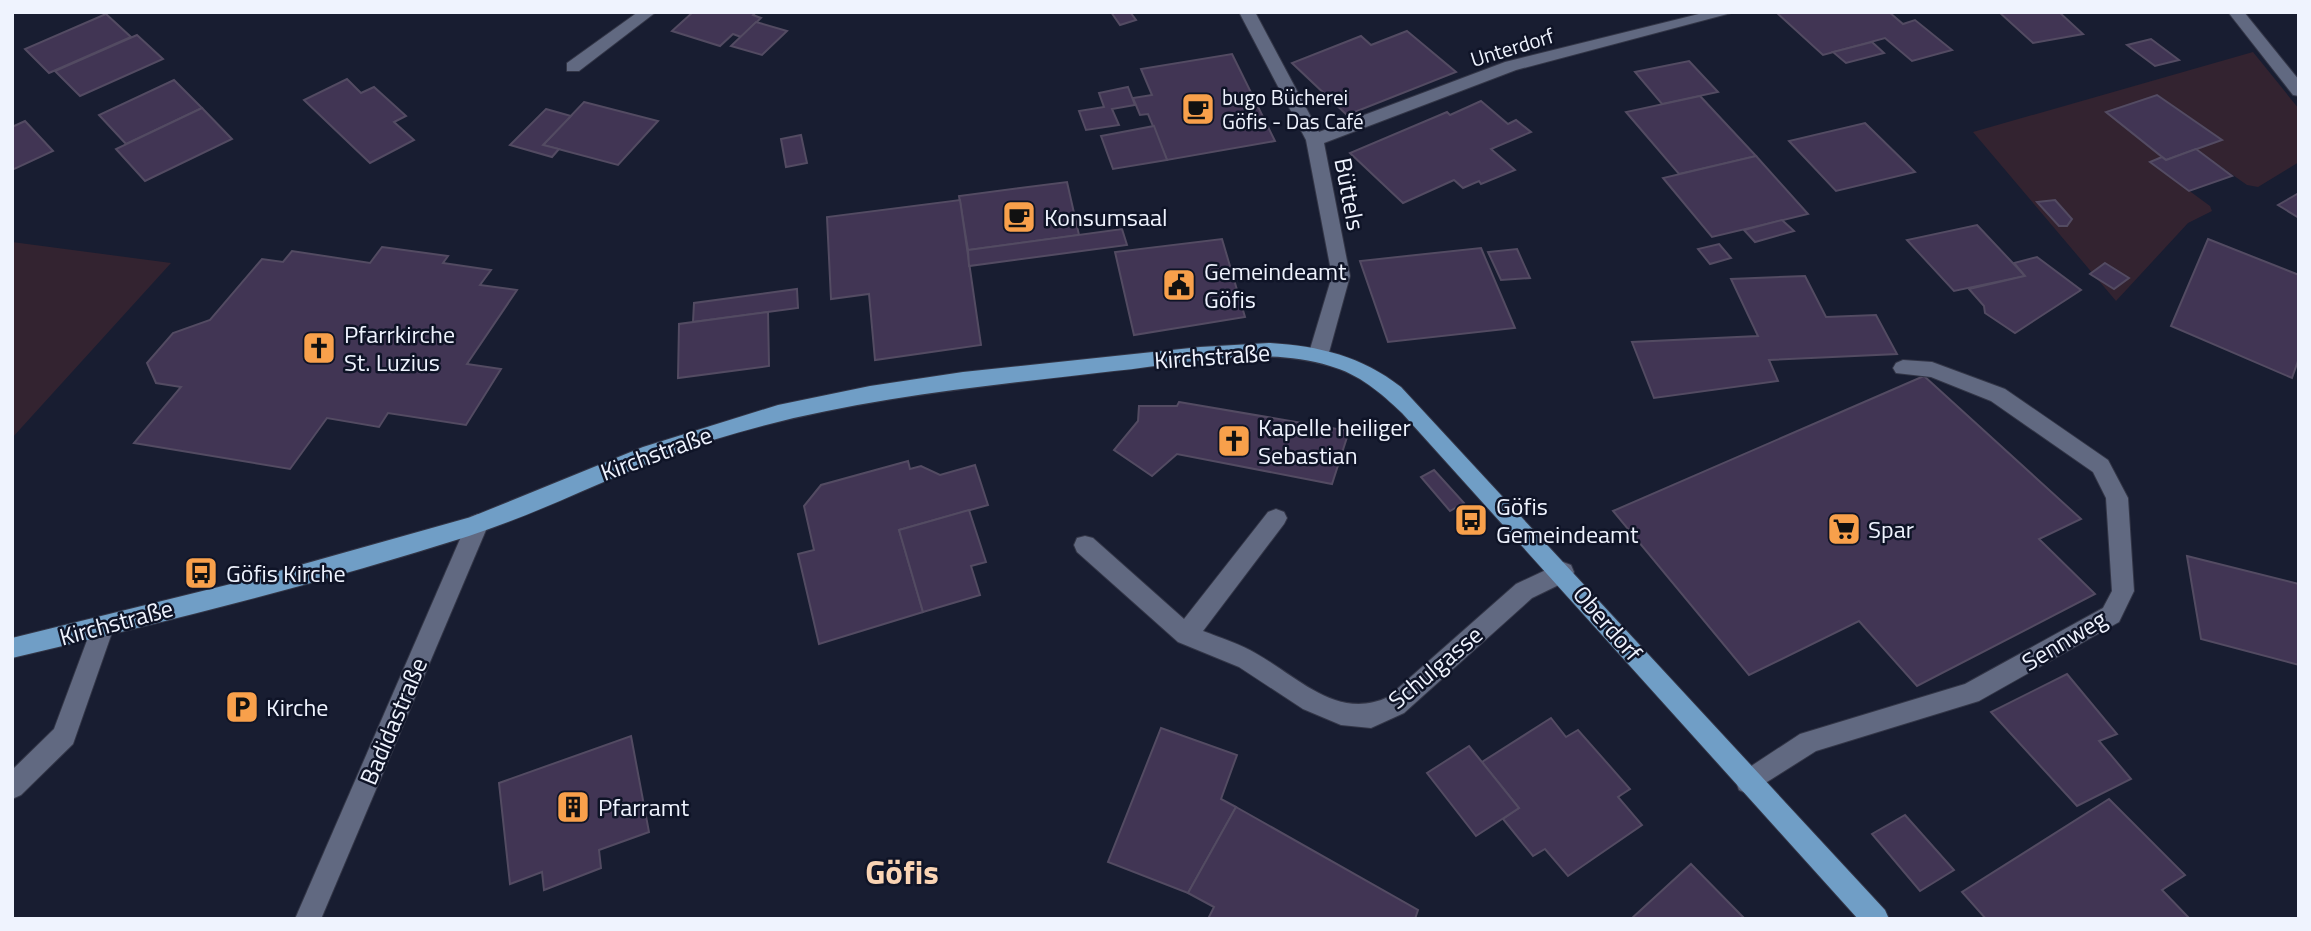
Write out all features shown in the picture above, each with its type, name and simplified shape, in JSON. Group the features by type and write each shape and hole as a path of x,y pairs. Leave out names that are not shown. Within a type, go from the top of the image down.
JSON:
{"main road":[{"name":"Kirchstraße","path":"12,648 355,560 478,523 631,460 732,426 822,402 917,385 1193,356 1274,351 1318,356"},
{"name":"Oberdorf","path":"1318,356 1357,367 1381,384 1563,572 1748,782 1876,919"}],"street":[{"path":"573,67 648,12"},
{"name":"Büttels","path":"1247,12 1315,141 1340,276 1318,356"},
{"name":"Unterdorf","path":"1315,141 1511,66 1727,12"},
{"path":"2236,12 2299,91"},
{"name":"Sennweg","path":"1748,782 1809,742 1971,693 2111,615 2123,591 2117,498 2101,466 1997,395 1932,370 1903,368"},
{"path":"1186,635 1276,518"},
{"name":"Badidastraße","path":"308,919 478,523"},
{"name":"Schulgasse","path":"1085,545 1186,635 1247,660 1311,701 1341,714 1371,717 1396,705 1524,591 1563,572"},
{"path":"12,787 64,736 103,626"}],"shaded area":[{"path":"2253,52 2299,109 2299,162 2258,187 2247,185 2196,149 2221,140 2158,95 2107,112 2162,157 2150,162 2210,206 2212,211 2188,223 2116,301 1973,132"},
{"path":"12,242 171,263 12,438"}],"building":[{"path":"693,12 756,12 753,15 761,18 741,37 733,34 720,46 672,31"},
{"path":"1111,12 1130,12 1136,20 1120,25"},
{"path":"1776,12 1889,12 1903,24 1915,20 1952,50 1912,61 1885,38 1823,55"},
{"path":"1999,12 2059,12 2083,34 2033,43"},
{"path":"106,14 131,37 49,73 25,49"},
{"path":"756,22 787,31 762,55 731,46"},
{"path":"1407,31 1456,72 1347,115 1292,63 1361,36 1371,45"},
{"path":"137,35 163,59 80,96 55,71"},
{"path":"2151,39 2179,60 2155,66 2127,45"},
{"path":"1872,42 1884,53 1846,63 1833,52"},
{"name":"bugo Bücherei Göfis - Das Café","path":"1232,54 1275,141 1167,160 1148,114 1140,115 1133,98 1152,95 1141,69"},
{"path":"1689,61 1718,92 1662,104 1635,72"},
{"path":"347,79 361,93 374,87 406,116 394,122 414,140 370,163 304,100"},
{"path":"174,80 202,108 126,144 99,115"},
{"path":"1128,87 1135,105 1112,109 1119,125 1086,130 1079,111 1104,107 1099,93"},
{"path":"2157,95 2222,140 2166,160 2106,112"},
{"path":"1700,96 1756,156 1679,174 1626,112"},
{"path":"1481,101 1508,124 1516,120 1531,132 1491,149 1515,170 1481,184 1479,181 1463,188 1454,180 1403,203 1350,153 1447,112 1450,115"},
{"path":"584,102 658,121 618,165 543,145"},
{"path":"202,108 232,139 145,181 116,149"},
{"path":"546,109 571,116 543,145 559,149 552,157 510,145"},
{"path":"25,121 53,151 12,170 12,127"},
{"path":"1865,123 1915,172 1836,191 1789,141"},
{"path":"1154,126 1167,160 1113,169 1101,136"},
{"path":"801,135 807,163 786,167 781,139"},
{"path":"2196,149 2232,176 2189,191 2150,162 2162,157 2166,160"},
{"path":"1756,156 1808,214 1712,237 1663,178"},
{"name":"Konsumsaal","path":"1067,182 1079,235 968,250 959,196"},
{"path":"2299,193 2299,218 2278,205"},
{"path":"960,200 981,345 875,360 869,294 831,299 827,217"},
{"path":"2055,200 2072,219 2067,226 2059,226 2037,202"},
{"path":"1782,220 1794,231 1755,242 1744,230"},
{"path":"1977,225 2025,276 1954,291 1907,240"},
{"path":"1122,229 1127,245 969,266 968,250"},
{"name":"Gemeindeamt Göfis","path":"1222,239 1245,317 1134,335 1115,252"},
{"path":"2208,239 2299,275 2299,358 2292,378 2171,326"},
{"path":"1719,244 1731,258 1710,264 1698,249"},
{"name":"Pfarrkirche St. Luzius","path":"382,247 448,256 443,263 491,270 480,285 517,290 467,364 501,369 466,425 388,413 379,427 327,418 290,469 134,443 181,387 156,383 147,363 173,333 210,320 262,259 283,262 292,251 370,263"},
{"path":"1481,248 1515,328 1388,342 1360,261"},
{"path":"1517,249 1530,278 1501,280 1488,252"},
{"path":"2037,257 2081,290 2015,333 1985,313 1984,306 1969,289 2025,276 2014,263"},
{"path":"2105,263 2129,278 2114,289 2090,274"},
{"path":"1805,276 1826,317 1876,315 1897,354 1769,360 1778,381 1654,398 1632,342 1758,336 1731,279"},
{"path":"797,289 798,308 693,322 694,303"},
{"path":"768,312 769,366 678,378 679,324"},
{"name":"Spar","path":"1924,376 2081,519 2039,539 2095,594 1917,686 1859,621 1749,675 1613,511"},
{"name":"Kapelle heiliger Sebastian","path":"1179,402 1349,431 1332,484 1177,454 1152,476 1114,450 1138,421 1139,406 1177,406"},
{"path":"908,461 910,469 921,466 940,475 975,465 988,505 899,530 923,612 819,644 798,554 814,550 804,506 821,485"},
{"path":"1434,470 1464,503 1450,511 1421,477"},
{"path":"969,510 986,562 971,566 980,595 923,612 899,530"},
{"path":"2187,556 2299,584 2299,665 2201,639"},
{"path":"2067,674 2117,734 2099,741 2131,779 2077,806 1991,712"},
{"path":"1551,718 1566,737 1578,730 1630,789 1618,797 1642,825 1568,876 1545,849 1533,856 1503,819 1519,808 1482,762"},
{"path":"1161,728 1237,755 1221,799 1236,807 1188,893 1108,862"},
{"name":"Pfarramt","path":"631,736 649,832 599,850 601,868 544,890 542,872 510,884 499,783"},
{"path":"1469,746 1519,808 1476,836 1427,773"},
{"path":"2109,799 2185,875 2162,890 2190,919 1986,919 1962,892"},
{"path":"1236,807 1418,910 1415,919 1208,919 1214,907 1188,893"},
{"path":"1905,815 1954,870 1920,891 1872,834"},
{"path":"1691,864 1745,919 1631,919"}],"place":[{"name":"bugo Bücherei Göfis - Das Café","path":"1198,109"},
{"name":"Konsumsaal","path":"1019,217"},
{"name":"Gemeindeamt Göfis","path":"1179,285"},
{"name":"Pfarrkirche St. Luzius","path":"319,348"},
{"name":"Kapelle heiliger Sebastian","path":"1234,441"},
{"name":"Göfis Gemeindeamt","path":"1471,520"},
{"name":"Spar","path":"1844,529"},
{"name":"Göfis Kirche","path":"201,573"},
{"name":"Kirche","path":"242,707"},
{"name":"Pfarramt","path":"573,807"}],"district":[{"name":"Göfis","path":"902,872"}]}
